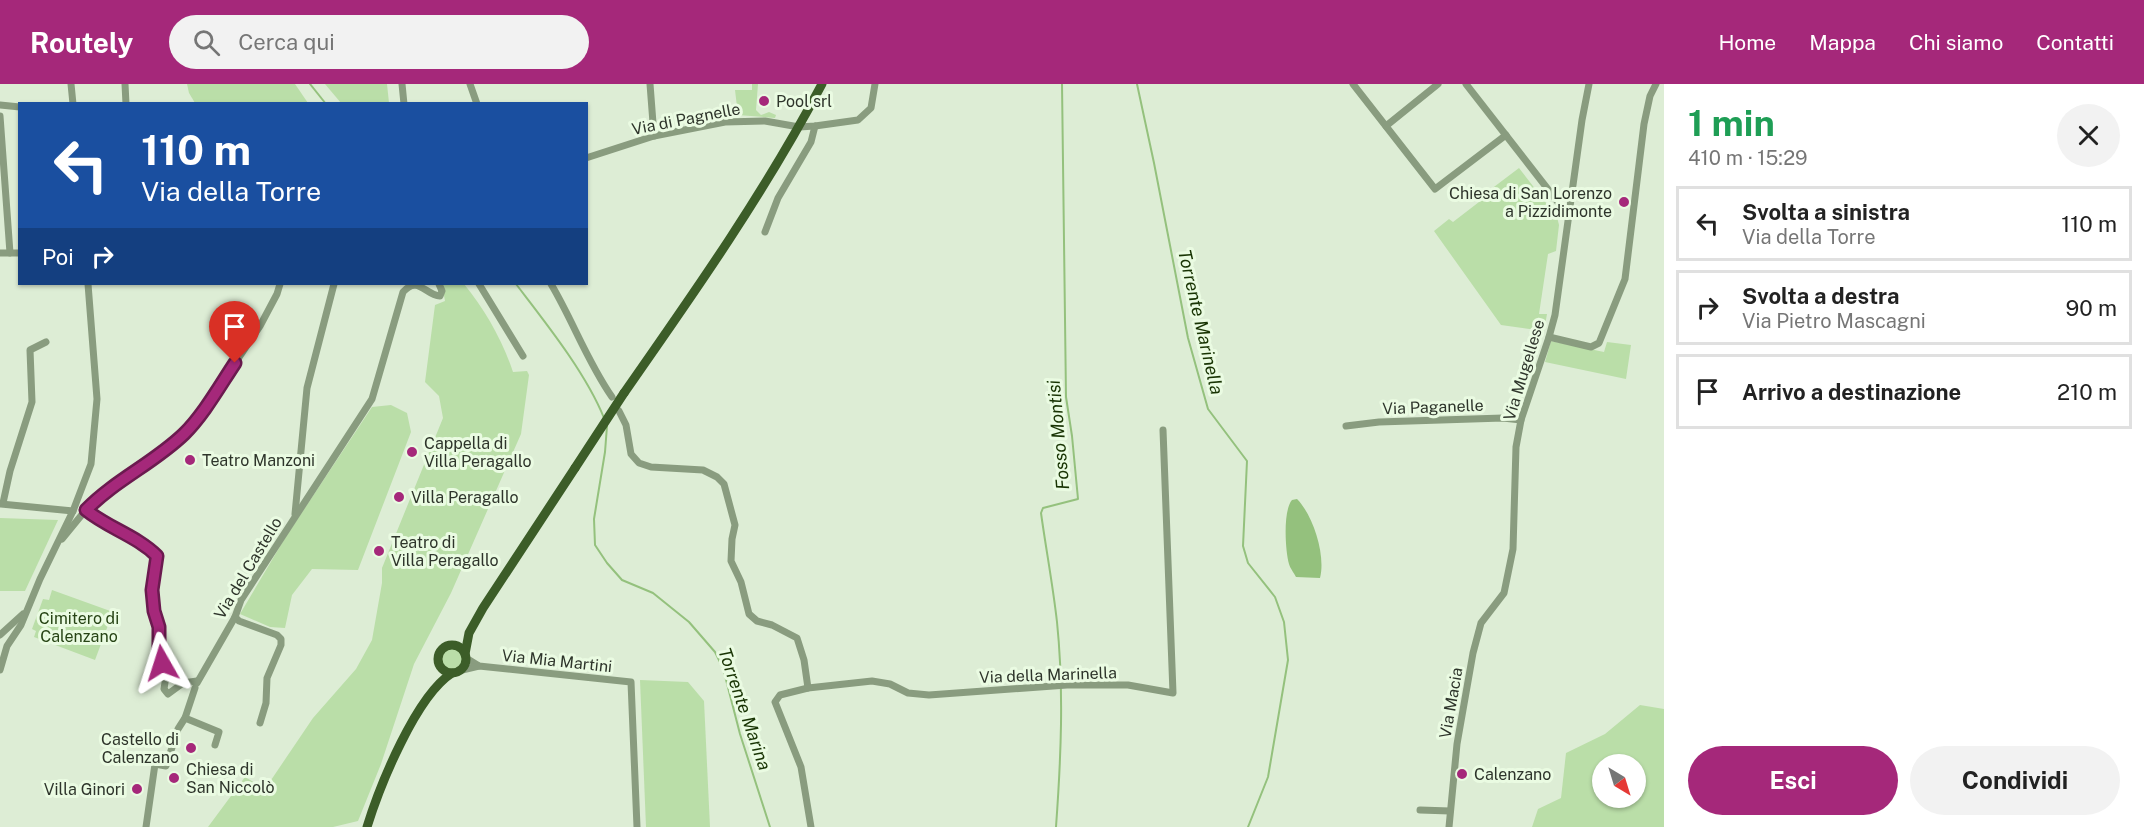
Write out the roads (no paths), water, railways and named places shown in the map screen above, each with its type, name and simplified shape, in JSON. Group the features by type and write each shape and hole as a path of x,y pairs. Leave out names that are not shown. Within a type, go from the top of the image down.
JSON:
{"main road":[{"path":"367,827 388,771 408,728 438,683 464,666 470,633 483,608 691,295 799,127 822,84"},
{"path":"438,683 440,653 445,647 453,645 470,633"},
{"path":"453,645 460,647 466,656"},
{"path":"440,664 444,670 455,672"}],"street":[{"path":"71,84 73,102"},
{"path":"125,84 126,102"},
{"path":"402,84 404,102"},
{"path":"470,84 476,102"},
{"path":"650,84 654,136"},
{"name":"Via di Pagnelle","path":"588,157 654,136 737,120 765,121 799,127 858,120 872,108 875,84"},
{"path":"1353,84 1434,189 1506,135"},
{"path":"1386,126 1438,84"},
{"path":"1466,84 1568,215"},
{"name":"Via Mugellese","path":"1504,592 1513,549 1516,447 1521,420 1555,315 1589,84"},
{"path":"1549,337 1591,347 1599,343 1625,279 1644,124 1650,96 1656,84"},
{"path":"0,105 18,108"},
{"path":"0,116 10,253"},
{"path":"765,232 778,198 811,142 815,126"},
{"path":"0,253 18,253"},
{"path":"0,670 2,655 21,625 73,511 91,464 96,420 96,378 88,285"},
{"path":"60,540 68,534 86,510 113,486 184,434 205,408 260,326 280,285"},
{"name":"Via del Castello","path":"146,827 155,764 166,766 196,684 235,617 241,600 294,517 307,388 334,285"},
{"path":"294,517 372,399 403,292 408,286 413,285 425,289 433,296 440,296 442,291 439,285"},
{"path":"480,285 523,356"},
{"path":"551,285 564,306 588,360 612,397"},
{"path":"46,342 30,350 32,402 1,504 73,511"},
{"path":"619,411 626,425 631,454 639,463 651,467 703,470 717,477 724,484 735,525 731,561 741,582 749,614 758,621 772,625 797,638 804,660 808,688"},
{"name":"Via Paganelle","path":"1346,426 1379,422 1503,418 1521,420"},
{"name":"Via della Marinella","path":"811,827 801,766 775,702 780,695 808,688 872,681 890,684 908,693 929,695 1067,685 1128,685 1173,693 1163,430"},
{"path":"86,510 100,522 150,549 157,556 152,590 154,611 159,627 159,651 166,676 164,689 168,694 183,683 196,684"},
{"name":"Via Macia","path":"1449,827 1457,744 1473,653 1481,623 1504,592"},
{"path":"7,646 0,636 25,612"},
{"path":"235,617 239,621 277,635 281,639 267,678 266,703 260,723"},
{"name":"Via Mia Martini","path":"466,656 479,666"},
{"name":"Via Mia Martini","path":"455,672 479,666 631,682 637,827"},
{"path":"185,718 219,732 215,745"},
{"path":"1420,810 1450,811"}],"waterway":[{"name":"Torrente Marina","path":"310,84 324,102"},
{"name":"Fosso Montisi","path":"1056,827 1061,699 1059,648 1041,513 1043,508 1078,499 1066,397 1062,84"},
{"name":"Torrente Marinella","path":"1137,84 1188,338 1208,409 1247,461 1243,546 1248,563 1275,597 1284,622 1288,660 1268,777 1248,827"},
{"name":"Torrente Marina","path":"517,285 576,366 604,418"},
{"name":"Torrente Marina","path":"607,426 594,519 595,545 622,580 653,593 689,622 715,652 723,668 740,734 770,827"}],"place":[{"name":"Pool srl","path":"764,101"},
{"name":"Chiesa di San Lorenzo a Pizzidimonte","path":"1624,202"},
{"name":"Cappella di Villa Peragallo","path":"412,452"},
{"name":"Teatro Manzoni","path":"190,460"},
{"name":"Villa Peragallo","path":"399,497"},
{"name":"Teatro di Villa Peragallo","path":"379,551"},
{"name":"Castello di Calenzano","path":"191,748"},
{"name":"Calenzano","path":"1462,774"},
{"name":"Chiesa di San Niccolò","path":"174,778"},
{"name":"Villa Ginori","path":"137,789"}],"park label":[{"name":"Cimitero di Calenzano","path":"79,627"}]}
